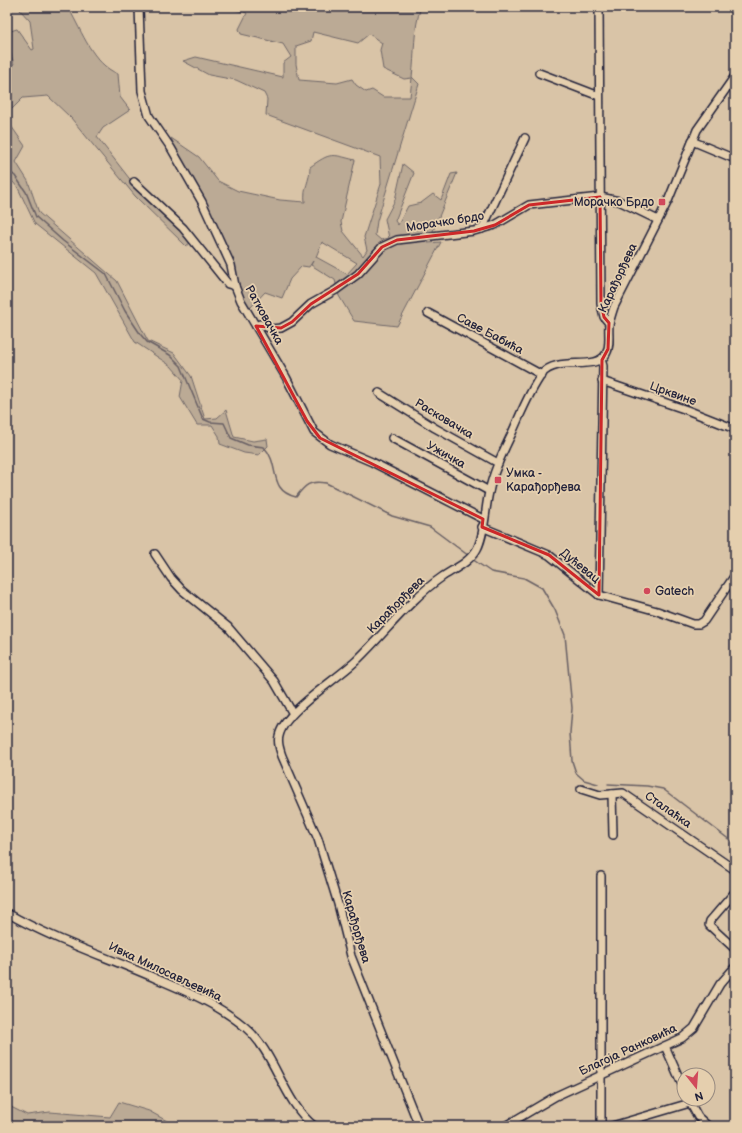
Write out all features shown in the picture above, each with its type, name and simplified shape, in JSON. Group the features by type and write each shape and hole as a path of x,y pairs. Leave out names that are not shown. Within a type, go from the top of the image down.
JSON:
{"street":[{"name":"Ратковачка","path":"139,7 141,77 144,101 150,116 171,148 202,202 229,260 235,286 241,301 286,378 307,421 320,438 483,519"},
{"path":"599,7 601,304 604,317 609,323"},
{"path":"539,73 599,96"},
{"name":"Карађорђева","path":"420,1126 351,956 338,904 318,839 282,756 278,743 279,734 283,724 292,712 345,672 429,586 469,559 480,542 489,491 498,463 529,396 542,375 550,368 556,365 601,360 606,355 608,349 609,323 622,290 668,201 692,141 707,114 735,76"},
{"path":"482,229 525,138"},
{"path":"692,141 735,159"},
{"path":"134,182 183,228 228,284 235,286"},
{"name":"Морачко брдо","path":"256,326 260,324 271,329 281,328 292,322 311,304 336,290 358,274 382,247 396,240 419,239 482,229 495,225 528,205 600,196 619,201 658,220"},
{"name":"Саве Бабића","path":"428,313 542,375"},
{"path":"599,595 603,366 601,360"},
{"name":"Црквине","path":"602,381 680,408 735,430"},
{"name":"Расковачка","path":"379,392 435,428 498,463"},
{"name":"Ужичка","path":"392,438 489,491"},
{"name":"Дућевац","path":"482,527 548,555 589,589 599,595 657,611 693,624 700,624 704,621 735,576"},
{"path":"155,554 171,578 182,590 218,618 274,681 292,712"},
{"name":"Сталаћка","path":"581,790 600,795 623,793 735,870"},
{"path":"612,794 613,835"},
{"path":"601,1126 602,876"},
{"path":"735,892 710,921 709,925 735,949"},
{"name":"Ивка Милосављевића","path":"7,913 191,993 222,1010 244,1026 261,1044 292,1099 304,1116 314,1126"},
{"name":"Благоја Ранковића","path":"505,1126 556,1096 682,1038 694,1028 720,984 735,967"},
{"path":"665,1046 676,1071"},
{"path":"612,1126 676,1105"},
{"path":"692,1107 698,1117 708,1126"}],"highlighted area":[{"path":"600,197 601,304 604,317 609,323 608,349 602,360 599,595 549,555 482,527 483,519 320,438 307,421 256,326 281,328 292,322 311,304 358,274 382,247 397,240 474,231 495,225 529,205"}],"shaded area":[{"path":"22,7 51,7 69,9 89,46 101,63 118,74 120,97 130,110 103,128 97,137 143,196 180,230 190,243 186,246 135,196 71,118 48,96 23,98 7,114 7,68 14,64 7,41 7,32 17,29 32,50 34,49 30,21 20,10"},
{"path":"226,7 421,7 415,33 412,77 419,84 377,221 375,235 381,240 389,238 385,219 395,200 403,164 414,173 395,221 398,225 408,206 421,203 433,194 441,200 451,174 457,173 428,243 441,242 397,326 354,321 339,296 335,280 311,265 313,261 309,267 302,266 290,279 282,298 265,292 250,308 247,306 241,294 225,246 202,194 182,163 171,138 199,157 218,181 238,191 280,200 305,202 305,192 310,167 323,159 331,156 341,156 355,160 341,222 343,231 363,256 367,250 364,237 381,184 380,157 266,115 267,99 264,93 236,80 209,75 183,61 196,57 283,77 283,63 291,57 283,44 241,34 239,29 247,13","holes":["313,32 358,43 369,34 382,43 380,50 383,69 404,79 412,78 410,97 383,97 372,90 366,92 356,85 352,79 337,83 299,80 296,64 296,46 311,41","322,242 357,263 347,274 316,257"]},
{"path":"7,120 25,146 16,162 28,181 39,213 117,281 148,341 174,353 191,376 205,419 217,418 226,410 234,437 253,441 267,439 268,446 259,455 244,453 220,444 219,436 212,425 197,425 180,397 183,380 171,366 135,342 96,273 35,224 18,188 7,175"},
{"path":"119,1102 149,1111 176,1126 7,1126 7,1105 27,1115 50,1112 110,1117"}],"waterway":[{"path":"7,169 15,176 26,192 36,217 63,241 106,274 125,311 141,335 147,342 170,355 181,366 203,419 210,422 224,423 231,438 248,445 264,447 272,461 281,489 287,494 296,497 308,484 316,482 326,483 392,516 430,527 469,556"},
{"path":"472,559 491,572 524,578 542,588 555,610 565,635 572,708 570,733 572,761 576,773 584,780 598,784"},
{"path":"608,784 647,786 663,789 735,844"}],"place":[{"name":"Морачко Брдо","path":"662,202"},
{"name":"Умка - Карађорђева","path":"498,480"},
{"name":"Gatech","path":"647,591"}]}
